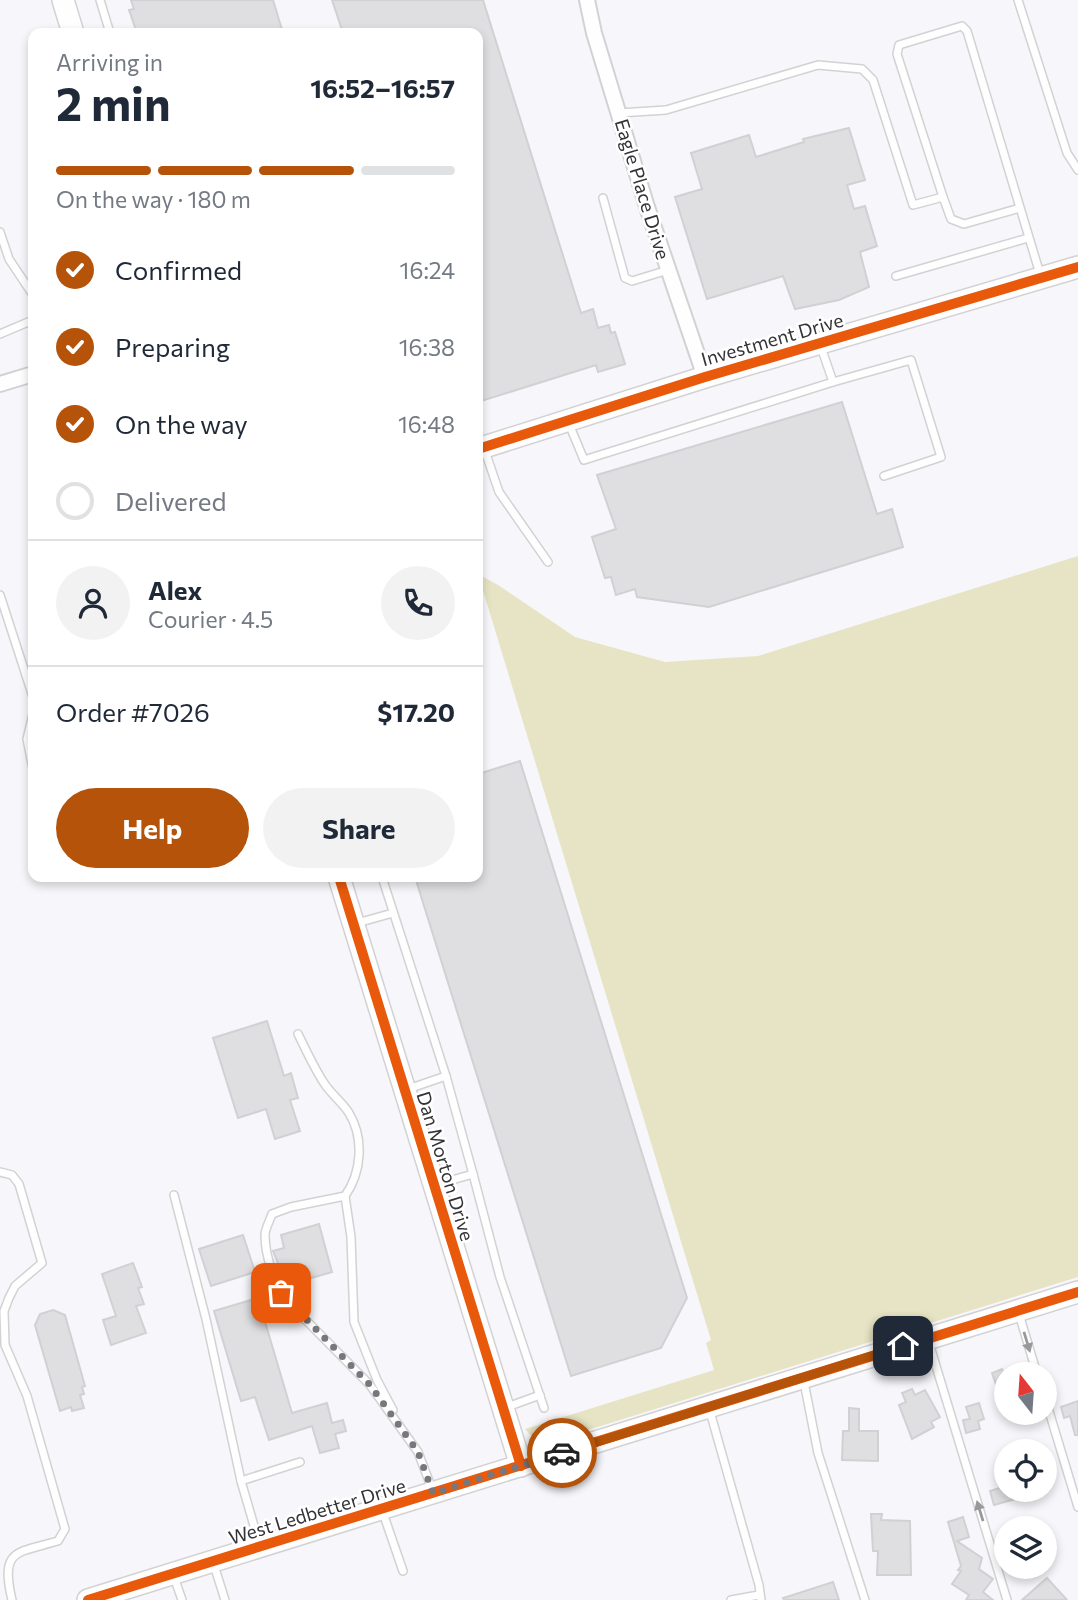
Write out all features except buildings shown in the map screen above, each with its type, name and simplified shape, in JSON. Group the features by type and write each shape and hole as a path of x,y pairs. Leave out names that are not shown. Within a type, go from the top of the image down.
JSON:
{"street":[{"path":"63,0 72,28"},
{"name":"Eagle Place Drive","path":"587,0 594,33 619,113 705,377"},
{"name":"Investment Drive","path":"483,447 705,377 1078,267"},
{"path":"0,384 28,376"},
{"name":"Dan Morton Drive","path":"340,882 521,1466"},
{"name":"West Ledbetter Drive","path":"88,1600 1078,1292"}],"lane":[{"path":"100,0 108,28"},
{"path":"1018,0 1067,153 1078,170"},
{"path":"1020,208 964,224 951,219 897,54 899,45 962,26 967,32 1020,208 1028,238 1041,278"},
{"path":"619,113 666,110 818,65 862,69 873,80 913,205 943,197"},
{"path":"603,198 625,278 632,281 669,270"},
{"path":"0,232 9,259 28,288"},
{"path":"896,276 1028,238"},
{"path":"0,334 28,322"},
{"path":"820,343 833,383"},
{"path":"568,420 584,460 911,360 941,457 884,476"},
{"path":"483,453 499,492 548,562"},
{"path":"0,596 28,682"},
{"path":"384,882 446,1076 500,1277 544,1408"},
{"path":"353,924 393,913"},
{"path":"298,1034 324,1084 348,1111 359,1132 355,1182 345,1196 351,1237 354,1322 377,1380 418,1452 433,1493"},
{"path":"404,1090 446,1076"},
{"path":"0,1172 12,1175 19,1184 42,1263 15,1286 9,1298 4,1311 5,1345 27,1396 65,1529 58,1541 15,1555 9,1560 6,1577 12,1600"},
{"path":"433,1185 473,1174"},
{"path":"174,1195 260,1547"},
{"path":"345,1196 291,1206 272,1214 265,1234 274,1274 281,1293 290,1304 370,1385 404,1430"},
{"path":"1018,1310 1033,1362"},
{"path":"928,1338 1007,1600"},
{"path":"803,1377 818,1453 865,1600"},
{"path":"503,1408 540,1395"},
{"path":"709,1407 759,1585 760,1598 731,1600"},
{"path":"1053,1425 1078,1507"},
{"path":"242,1481 300,1462"},
{"path":"382,1509 403,1571"},
{"path":"212,1562 225,1600"},
{"path":"173,1574 181,1600"}],"shaded area":[{"path":"1078,556 1078,1277 540,1445 525,1429 714,1370 706,1343 711,1340 483,590 483,577 575,637 665,662 758,656"}],"cycle path":[{"path":"483,447 705,377 1078,267"},
{"path":"341,882 521,1466"},
{"path":"88,1600 1078,1292"}],"way so far":[{"path":"281,1293 370,1385 418,1452 433,1493 562,1453"}],"route":[{"path":"562,1453 903,1346"}]}
